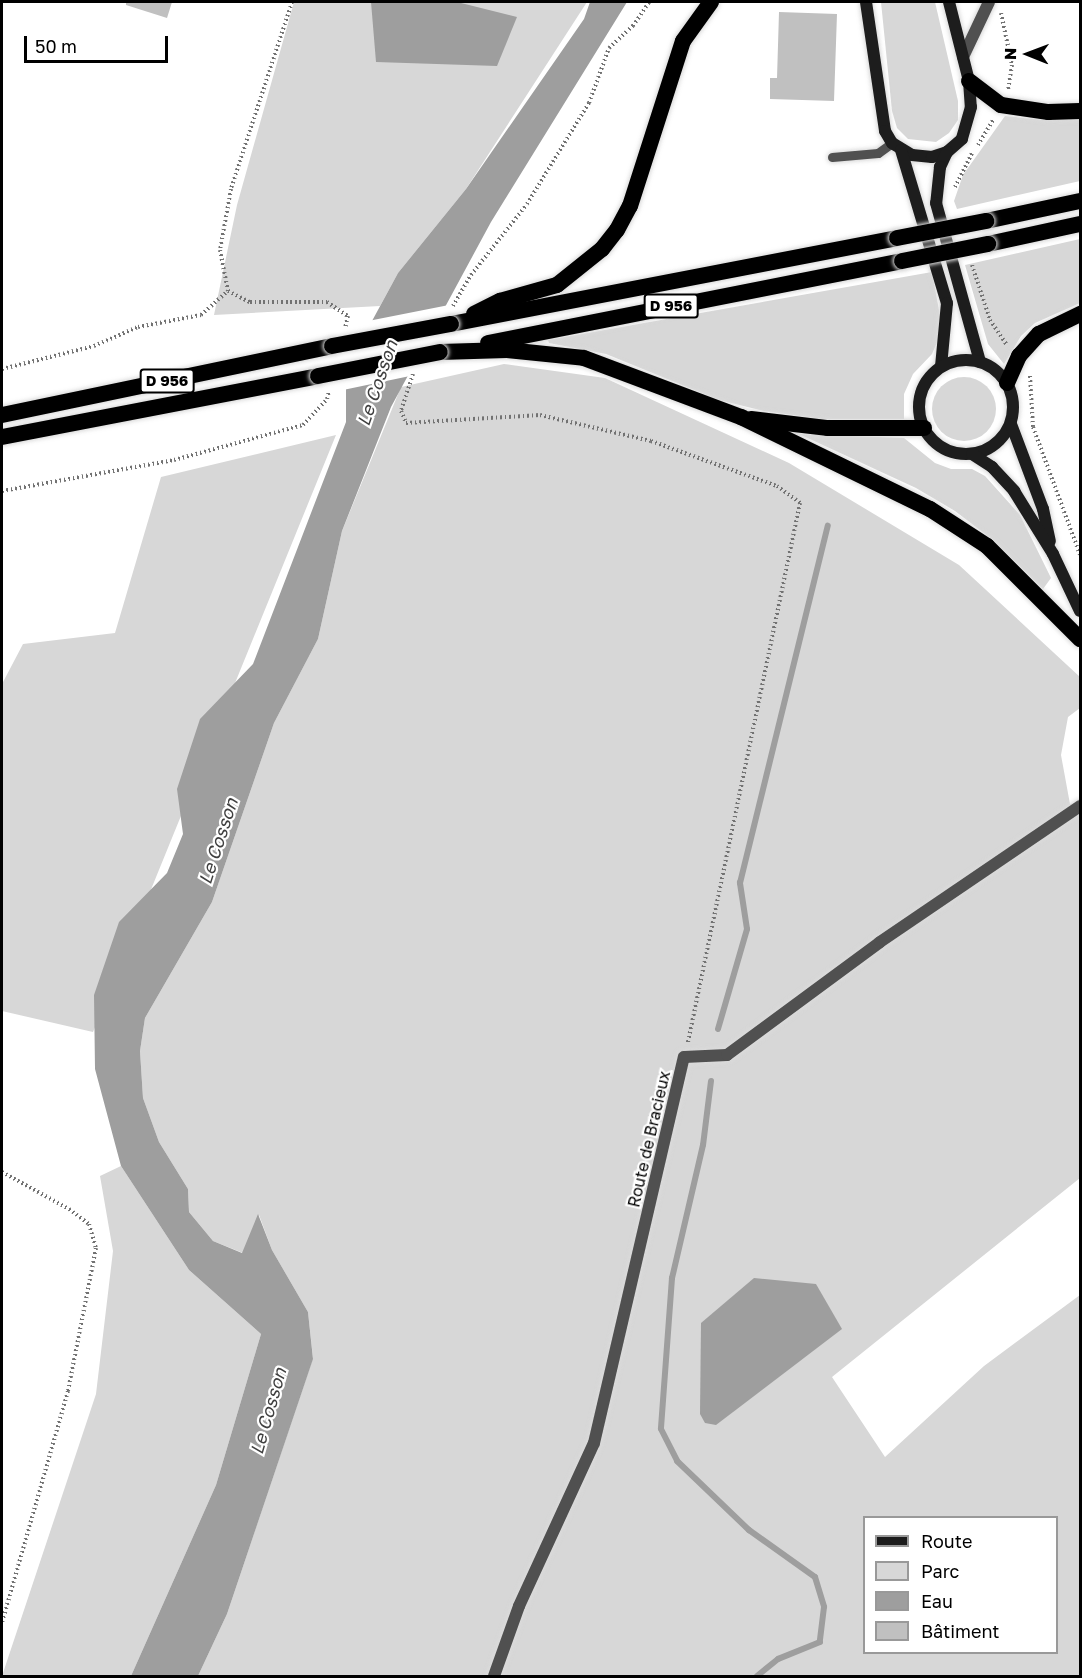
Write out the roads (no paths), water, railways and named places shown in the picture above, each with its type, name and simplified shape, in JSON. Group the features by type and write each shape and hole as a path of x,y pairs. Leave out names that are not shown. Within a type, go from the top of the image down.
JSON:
{"highway":[{"name":"D 956","path":"450,318 557,285 602,249 630,206 669,75 683,41 711,2"},
{"path":"969,81 1001,105 1048,112 1080,111"},
{"name":"D 956","path":"2,415 450,318 897,238 1080,201"},
{"name":"D 956","path":"2,437 325,378 440,352 1080,224"},
{"path":"1007,383 1019,356 1039,334 1080,314"},
{"name":"D 956","path":"440,352 507,350 584,358 741,417 773,436 867,475 939,515 987,546 1080,639"},
{"name":"D 956","path":"741,417 828,428 924,428"}],"main road":[{"path":"866,2 880,114 896,147 947,303 941,367"},
{"path":"896,147 932,157 947,152 962,140 968,124 971,107 969,81 949,2"},
{"path":"947,152 938,175 936,203 980,362"},
{"path":"1053,554 1043,509 1011,424 1013,403 1007,383 980,362 954,361 941,367 931,376 921,394 920,415 924,428 944,449 972,454 992,467 1014,491 1053,554 1080,611"},
{"path":"972,454 996,445 1011,424"}],"street":[{"path":"963,57 989,2"},
{"name":"Route de Bracieux","path":"494,1677 532,1576 594,1443 614,1366 684,1057 727,1055 880,942 1080,806"}],"lane":[{"path":"832,157 878,153 896,147"}],"water":[{"path":"371,2 457,2 517,17 497,66 376,62"},
{"name":"Le Cosson","path":"590,2 627,2 491,222 391,407 342,531 318,639 274,723 212,902 145,1018 140,1051 143,1098 159,1142 188,1189 189,1212 213,1241 242,1253 258,1214 272,1250 308,1312 313,1359 227,1614 198,1676 131,1676 216,1485 261,1334 189,1270 121,1166 95,1069 94,995 119,922 167,873 183,834 177,789 200,719 253,664 346,422 346,389 372,321 398,273 466,189 584,19"},
{"path":"754,1278 816,1284 842,1329 716,1425 705,1423 700,1414 701,1323"}],"waterway":[{"path":"718,1029 747,929 740,883 828,526"},
{"path":"711,1081 703,1145 672,1278 661,1429 677,1461 749,1530 815,1577 824,1607 820,1642 778,1659 757,1676"}]}
